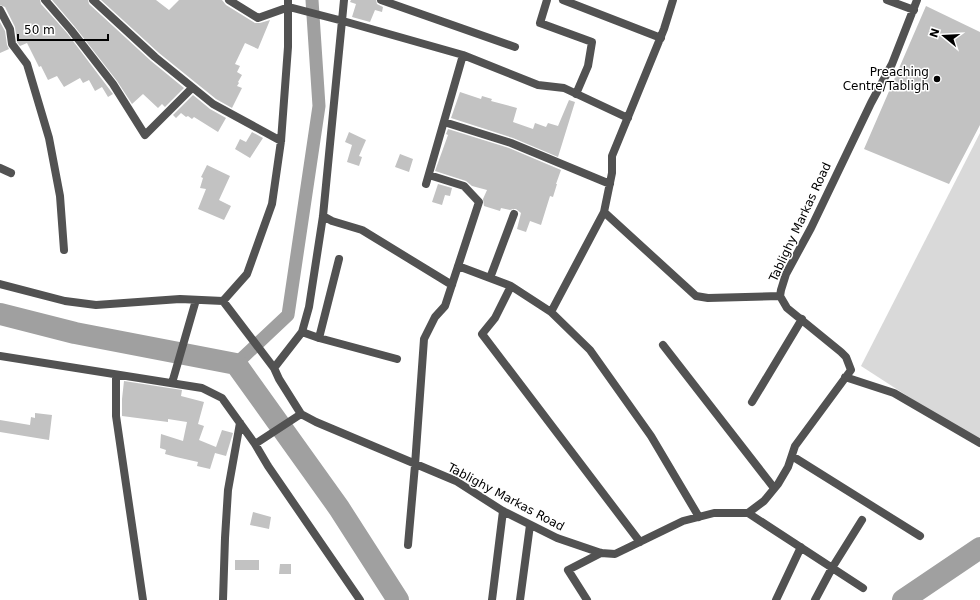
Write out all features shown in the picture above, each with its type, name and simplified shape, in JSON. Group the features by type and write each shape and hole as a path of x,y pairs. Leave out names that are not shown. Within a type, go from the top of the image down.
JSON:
{"street":[{"path":"45,0 71,30 113,84 145,136 192,88"},
{"path":"93,0 155,57 213,104 281,141"},
{"path":"229,0 258,18 289,3 343,21 463,55 538,85 564,88 628,118"},
{"path":"274,368 302,332 310,307 324,216 344,0"},
{"path":"381,0 515,47"},
{"path":"547,0 540,23 592,42 588,66 576,94"},
{"path":"563,0 661,38"},
{"path":"551,312 604,212 612,173 612,156 661,38 673,0"},
{"path":"887,0 914,10"},
{"name":"Tablighy Markas Road","path":"301,414 316,422 456,481 503,511 557,538 602,553 615,554 683,521 714,513 748,513 764,501 774,488 788,467 795,446 851,370 846,357 787,308 780,296 782,282 892,64 917,0"},
{"path":"0,284 65,301 96,305 180,299 195,303 223,300 247,274 272,204 281,141 288,47 289,3"},
{"path":"0,10 10,29 12,44 27,64 49,138 60,196 64,250"},
{"path":"426,184 463,55"},
{"path":"444,122 511,143 610,184"},
{"path":"0,168 11,173"},
{"path":"408,545 416,464 424,339 435,317 446,306 479,202 464,186 429,174"},
{"path":"604,212 638,237 696,296 708,298 780,296"},
{"path":"490,278 514,214"},
{"path":"324,216 332,221 362,230 452,285"},
{"path":"319,338 339,259"},
{"path":"458,266 511,286 551,312 590,350 651,436 698,517"},
{"path":"511,286 495,318 482,334 640,542"},
{"path":"223,300 274,368 279,379 301,414 255,444"},
{"path":"174,380 195,303"},
{"path":"752,402 802,319"},
{"path":"302,332 398,359"},
{"path":"663,345 774,488"},
{"path":"0,356 116,375 174,380 202,388 222,398 255,444 268,466 360,600"},
{"path":"116,375 116,416 143,600"},
{"path":"845,377 894,393 980,443"},
{"path":"223,600 228,490 240,423"},
{"path":"792,456 920,536"},
{"path":"492,600 503,511"},
{"path":"748,513 863,588"},
{"path":"815,600 832,568 862,520"},
{"path":"520,600 530,525"},
{"path":"776,600 801,547"},
{"path":"587,600 568,570 602,553"}],"shaded area":[{"path":"980,133 980,443 861,366"}],"building":[{"path":"0,0 40,0 41,4 67,33 113,94 108,97 102,87 95,91 89,80 83,83 80,78 64,87 57,76 48,80 41,66 39,67 27,43 20,46 17,42 15,27 5,7 0,5"},
{"path":"52,0 88,0 89,4 151,61 184,88 165,107 162,104 158,108 143,94 132,104 117,81"},
{"path":"101,0 156,0 169,10 179,0 222,0 226,5 255,23 270,20 258,49 245,43 235,64 240,66 237,72 242,75 237,86 242,88 232,108 216,99 159,53"},
{"path":"351,0 376,0 377,4 383,7 382,12 375,10 370,22 352,17 356,4 350,2"},
{"name":"Preaching Centre/Tabligh","path":"926,6 980,32 980,125 949,184 864,149"},
{"path":"0,22 5,31 9,49 0,53"},
{"path":"460,92 481,99 482,96 492,99 491,101 517,108 513,122 533,129 535,123 546,127 548,123 558,126 569,100 575,102 558,157 513,138 451,118"},
{"path":"193,95 210,109 226,118 218,132 194,117 192,119 181,113 176,118 173,115"},
{"path":"448,129 509,148 561,170 553,197 550,196 541,225 530,221 526,232 517,229 521,213 516,209 510,210 501,208 500,211 484,206 483,199 487,190 472,186 466,181 435,171 448,135 446,134"},
{"path":"252,132 263,138 250,158 235,149 240,139 246,142"},
{"path":"349,132 366,140 359,156 362,157 359,166 347,162 352,145 345,142"},
{"path":"400,154 413,159 409,172 395,167"},
{"path":"207,165 230,176 219,200 231,206 224,220 198,209 206,189 200,188 203,178 201,177"},
{"path":"438,184 452,188 450,196 445,195 442,205 432,202"},
{"path":"124,381 182,390 181,396 204,402 198,424 204,426 199,440 216,447 222,430 233,433 226,456 215,453 210,469 197,466 198,462 165,454 166,450 160,448 161,434 183,441 187,422 168,419 168,422 122,416"},
{"path":"35,413 52,415 49,440 0,432 0,420 30,425 31,417 35,418"},
{"path":"253,512 271,517 269,529 250,525"},
{"path":"235,560 259,560 259,570 235,570"},
{"path":"280,564 291,564 291,574 279,574"}],"waterway":[{"path":"236,364 288,315 319,106 312,0"},
{"path":"0,314 75,333 236,364 339,508 398,600"},
{"path":"903,600 980,548"}],"place":[{"name":"Preaching Centre/Tabligh","path":"937,79"}]}
